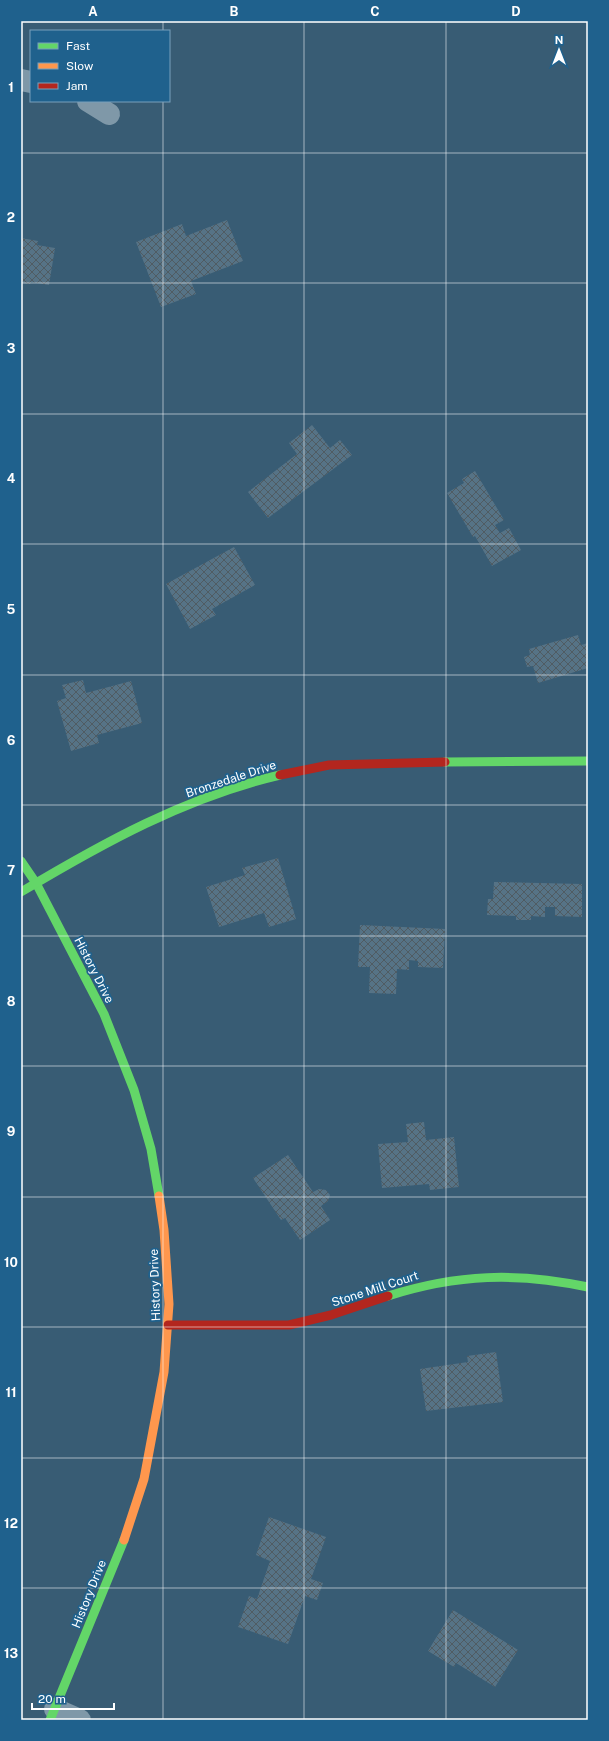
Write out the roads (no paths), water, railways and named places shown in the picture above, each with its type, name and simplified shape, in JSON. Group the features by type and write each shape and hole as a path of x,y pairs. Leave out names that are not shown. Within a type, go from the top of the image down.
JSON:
{"street":[{"path":"90,102 109,114"},
{"name":"Bronzedale Drive","path":"21,892 100,845 140,825 210,796 268,777 327,765 444,761 540,764 588,761"},
{"name":"History Drive","path":"21,861 36,883 104,1014 134,1090 151,1149 164,1230 169,1304 164,1372 144,1479 128,1530 53,1715"},
{"name":"Stone Mill Court","path":"168,1325 289,1325 326,1317 400,1292 439,1281 480,1276 520,1276 560,1280 588,1287"},
{"path":"53,1715 80,1720"}]}
